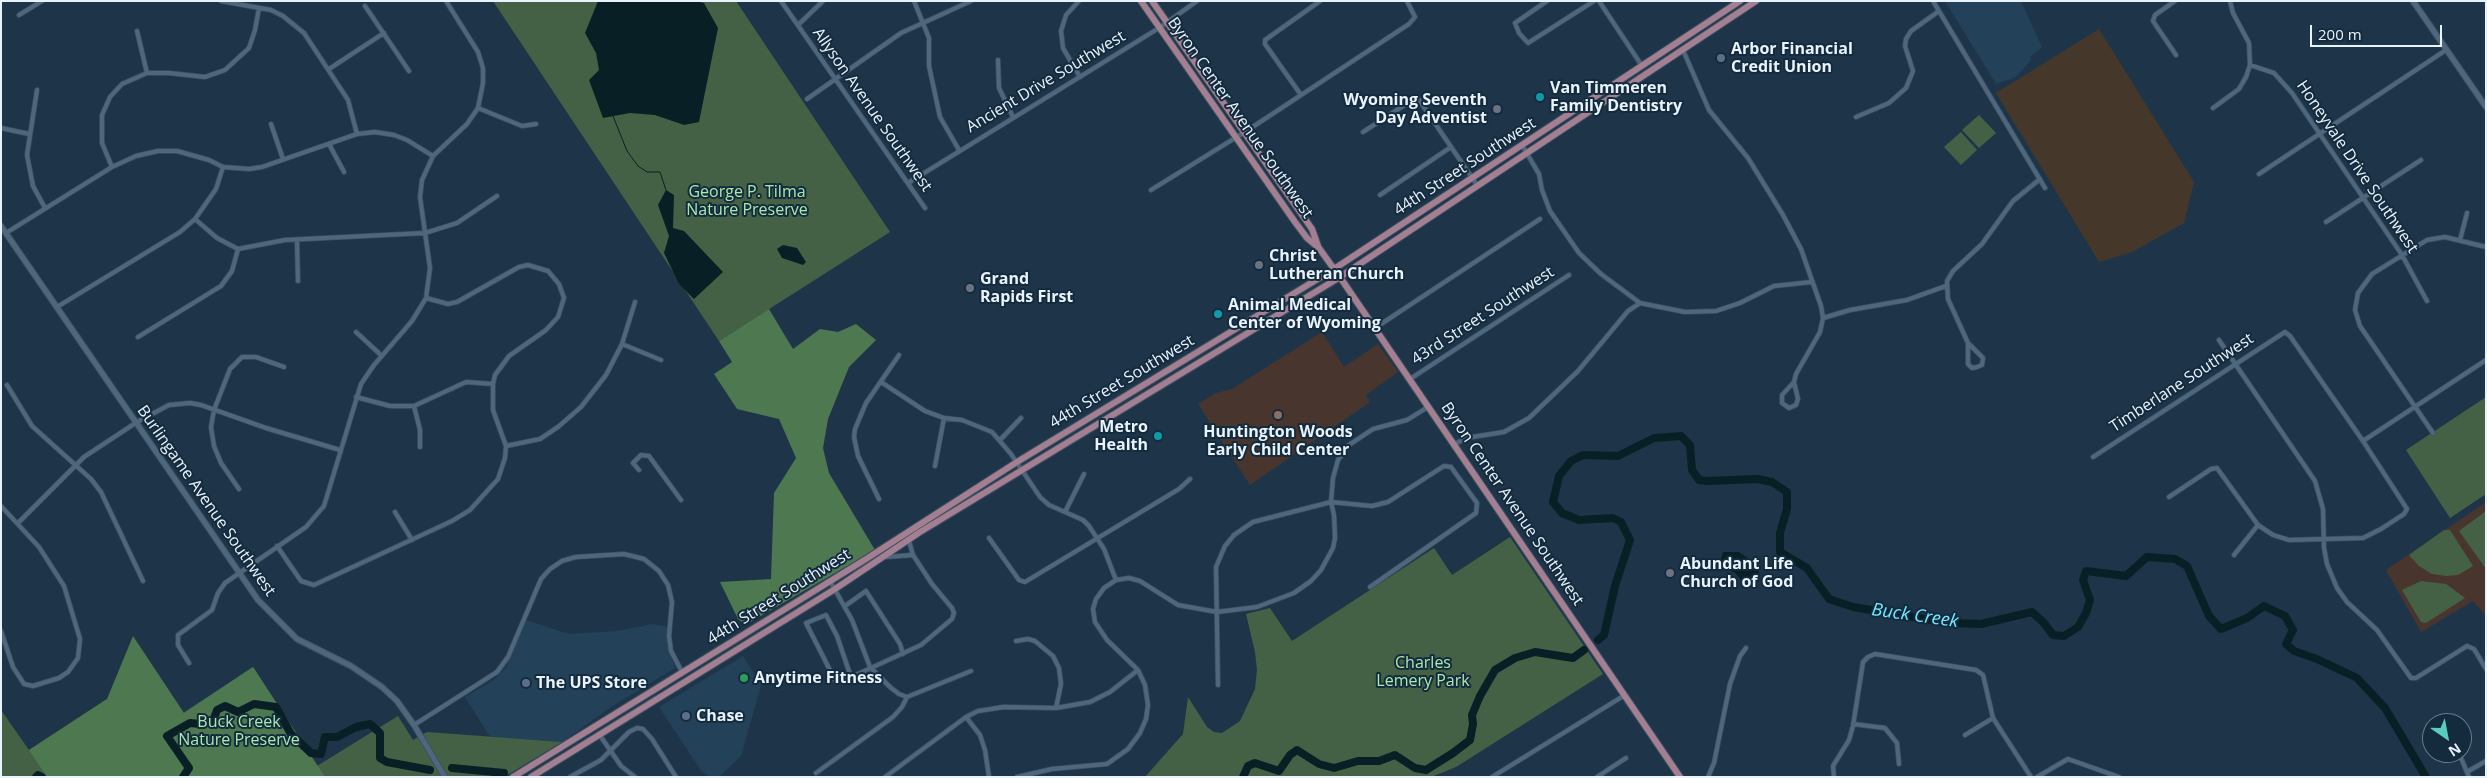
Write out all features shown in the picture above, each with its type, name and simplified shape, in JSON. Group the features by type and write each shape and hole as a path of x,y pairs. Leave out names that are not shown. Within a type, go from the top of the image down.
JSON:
{"main road":[{"name":"Byron Center Avenue Southwest","path":"1141,1 1306,236 1319,248 1340,277 1680,777"},
{"name":"Byron Center Avenue Southwest","path":"1152,1 1313,231 1319,248"},
{"name":"44th Street Southwest","path":"513,777 830,581 1017,462 1334,269 1740,1"},
{"name":"44th Street Southwest","path":"531,777 836,589 908,541 1340,277 1756,1"},
{"path":"1732,18 1733,6"},
{"path":"1683,50 1688,35"},
{"path":"1675,55 1678,42"},
{"path":"1642,66 1645,75"},
{"path":"1568,115 1570,124"},
{"path":"1112,415 1118,401"},
{"path":"768,619 773,628"},
{"path":"687,680 690,667"},
{"path":"678,685 682,678 682,672"},
{"path":"574,739 579,747"},
{"path":"568,743 569,753"}],"street":[{"path":"19,15 42,1"},
{"path":"221,1 271,10 304,33 348,100 357,134"},
{"path":"189,663 177,638 212,610 218,593 225,583 306,526 324,506 356,397 362,384 382,356 412,321 426,298 430,268 421,189 427,166 433,156 467,124 478,108 483,83 483,68 478,52 446,1"},
{"name":"Allyson Avenue Southwest","path":"780,1 925,208"},
{"path":"798,25 823,1"},
{"path":"914,1 929,38 929,66 940,117 959,150"},
{"path":"806,98 895,37 971,1"},
{"path":"1079,1 1066,15 1061,31 1065,52 1080,77"},
{"name":"Ancient Drive Southwest","path":"908,183 1159,28 1196,1"},
{"path":"1301,95 1265,44 1265,40 1320,1"},
{"path":"1151,190 1301,95 1415,17 1407,1"},
{"path":"1546,1 1516,24 1518,33 1528,43 1594,1"},
{"path":"1599,1 1642,66"},
{"path":"1933,1 2045,188"},
{"path":"2175,1 2155,14 2153,21 2176,55"},
{"path":"2212,108 2239,89 2250,65 2249,44 2233,13 2230,1"},
{"path":"2413,1 2486,107"},
{"path":"365,6 409,71"},
{"path":"112,166 102,144 101,127 104,109 122,84 146,73 169,73 205,77 225,70 249,48 259,8"},
{"path":"1856,117 1889,103 1906,88 1914,71 1905,46 1906,39 1911,31 1939,12"},
{"path":"137,31 146,73"},
{"path":"329,69 384,33"},
{"path":"1683,50 1706,106 1748,158 1783,215 1801,249 1821,306 1823,318 1820,332 1796,374 1794,382 1798,399 1796,405 1789,408 1785,407 1781,400 1782,395 1794,382"},
{"path":"2259,174 2446,50"},
{"path":"998,60 999,88 1013,117"},
{"name":"Honeyvale Drive Southwest","path":"2250,65 2267,69 2280,77 2295,96 2402,254 2427,301"},
{"path":"37,90 29,134 29,171 33,186 45,208"},
{"path":"1363,132 1417,97 1478,185"},
{"path":"478,108 522,126 536,124"},
{"path":"271,124 283,159"},
{"path":"1,128 29,134"},
{"path":"6,233 112,166 136,156 172,150 198,156 223,167 249,169 357,134 375,132 394,135 407,140 433,156"},
{"path":"329,144 344,172"},
{"path":"1522,145 1539,174 1542,190 1550,211 1579,253 1601,274 1640,303 1685,312 1716,311 1740,303 1774,286 1812,282"},
{"path":"1380,195 1451,147"},
{"path":"2326,222 2421,160"},
{"path":"57,307 180,232 195,219 216,190 223,167"},
{"path":"1968,343 1968,364 1972,368 1977,368 1982,365 1983,358 1968,343 1948,300 1946,286 1950,275 1982,244 2013,201 2040,179"},
{"path":"195,219 217,238 238,249 284,240 297,241 426,233 457,223 496,196"},
{"path":"2460,240 2467,213"},
{"path":"1375,328 1540,219"},
{"name":"Burlingame Avenue Southwest","path":"1,226 238,573 270,613 297,639 351,666 382,687 397,701 414,725 445,777"},
{"path":"2433,433 2361,329 2357,318 2356,302 2359,290 2366,280 2402,254 2431,238 2445,237 2486,247"},
{"path":"297,241 298,281"},
{"path":"138,337 221,286 232,271 238,249"},
{"path":"277,546 301,581 314,585 412,540 470,510 498,479 505,458 506,446 493,410 495,375 509,356 546,330 558,317 564,298 554,277 541,267 528,265 519,266 457,302 448,304 426,298"},
{"name":"43rd Street Southwest","path":"1410,379 1569,275"},
{"path":"1823,318 1850,310 1909,299 1946,286"},
{"path":"506,446 540,439 568,419 606,375 622,344 635,302"},
{"path":"1455,444 1472,436 1504,432 1529,418 1578,371 1628,311 1640,303"},
{"path":"356,332 382,356"},
{"name":"Timberlane Southwest","path":"2093,457 2281,333 2286,332 2363,441"},
{"path":"2219,340 2315,481 2323,509 2327,564 2339,591 2351,606 2380,633 2411,678 2416,678 2467,646 2473,647 2486,668"},
{"path":"622,344 661,360"},
{"path":"879,499 858,456 854,437 860,412 899,355"},
{"path":"240,489 221,463 214,446 212,427 214,410 230,369 242,357 256,356 284,366"},
{"path":"2168,497 2211,469 2217,468 2258,525 2281,539 2324,540 2367,536 2404,514 2407,509 2363,441 2486,360"},
{"path":"356,397 390,406 414,406 466,382 493,384"},
{"path":"881,382 915,406 944,418 962,420 978,425 1000,440 1040,497 1049,505 1082,520 1098,538 1116,580"},
{"path":"7,385 32,426 101,492 142,581"},
{"path":"18,523 74,465 136,422 168,405 190,403 340,450"},
{"path":"414,406 420,430 420,447"},
{"path":"1017,777 1052,769 1107,764 1128,749 1140,733 1146,719 1148,704 1145,685 1138,670 1107,640 1095,622 1093,609 1099,593 1116,580 1129,578 1140,581 1178,605 1216,612 1257,608 1277,601 1311,581 1329,558 1335,538 1334,515 1331,502 1333,478 1338,460 1349,445 1373,429 1407,420 1429,407"},
{"path":"935,466 944,418"},
{"path":"1000,440 1021,418"},
{"path":"639,470 633,463 642,456 649,456 681,500"},
{"path":"1218,685 1216,567 1225,546 1234,535 1246,526 1261,520 1331,502 1372,506 1399,496 1444,466 1451,467 1477,503 1476,513 1370,587"},
{"path":"1065,512 1084,474"},
{"path":"989,538 1019,580 1025,582 1179,489 1190,479"},
{"path":"1,506 18,523 53,567 64,586 73,610 80,639 78,658 68,672 50,682 33,686 24,684 13,667 1,631"},
{"path":"395,512 412,540"},
{"path":"2234,555 2258,525"},
{"path":"851,677 837,636 826,615 806,623 836,682 851,677 903,654 933,637 948,623 954,613 913,555 908,541"},
{"path":"414,725 497,672 508,657 542,579 550,569 562,561 576,557 624,554 644,559 659,571 668,585 672,602 669,636 671,651 682,672"},
{"path":"886,557 913,555"},
{"path":"830,581 845,606 870,667 890,687 906,697"},
{"path":"845,606 866,591 900,644 903,654"},
{"path":"1016,641 1028,639 1035,641 1053,656 1059,668 1060,684 1056,708"},
{"path":"1708,777 1714,763 1730,684 1740,656 1746,648"},
{"path":"1834,777 1833,766 1849,740 1863,662 1875,654 1976,670 1983,675 1986,681 1993,718 2031,777"},
{"path":"885,777 966,717 978,711 1004,707 1056,708 1090,702 1110,692 1138,670"},
{"path":"816,773 893,717 902,707 906,697 971,671"},
{"path":"1492,777 1625,695"},
{"path":"966,717 980,735 985,750 989,777"},
{"path":"1965,735 1993,718"},
{"path":"1853,724 1885,728 1897,743 1898,764"},
{"path":"570,777 601,760 629,732 637,728 643,729 652,739 677,776"},
{"path":"599,734 621,766 635,777"},
{"path":"1597,777 1626,758"},
{"path":"2037,777 2068,759 2119,777"},
{"path":"2467,772 2486,761"},
{"path":"2463,763 2469,777"}],"shaded area":[{"path":"598,1 697,1 704,3 718,28 699,122 684,125 655,115 630,113 603,118 589,80 599,70 596,53 585,33"},
{"path":"1945,1 2021,1 2042,47 2030,57 2031,60 2016,77 1996,84"},
{"path":"2099,29 2194,182 2184,223 2132,252 2099,262 1996,93"},
{"path":"666,190 674,195 673,228 684,231 723,272 694,299 679,284 664,253 669,236 658,205"},
{"path":"783,245 797,248 806,262 803,265 782,258 777,249"},
{"name":"Huntington Woods Early Child Center","path":"1322,332 1344,367 1378,344 1398,372 1366,395 1370,402 1250,485 1198,404 1216,393 1232,389"},
{"path":"2486,502 2486,616 2473,601 2421,632 2386,570"},
{"path":"1723,552 1739,552 1748,558 1759,572 1758,579 1741,580 1735,573 1724,568 1720,562"},
{"path":"526,620 569,634 617,631 653,624 667,627 667,644 675,668 611,707 562,742 490,737 465,697 494,680 506,667"},
{"path":"743,656 761,685 741,756 719,777 711,777 702,772 659,707"}],"green space":[{"name":"George P. Tilma Nature Preserve","path":"493,1 736,1 890,232 719,341"},
{"path":"1979,115 1996,133 1979,148 1962,130"},
{"path":"1961,132 1977,150 1961,165 1944,147"},
{"path":"769,309 793,349 820,329 838,332 856,324 876,340 849,367 828,419 823,448 829,473 875,550 745,625 738,619 720,582 771,579 774,493 796,458 779,419 737,409 714,374 732,362 719,341"},
{"path":"2486,397 2486,494 2450,518 2406,450"},
{"path":"2486,511 2486,569 2459,531"},
{"path":"2444,530 2450,530 2473,566 2458,575 2432,574 2419,566 2409,555"},
{"name":"Charles Lemery Park","path":"1510,537 1603,674 1456,767 1431,777 1145,777 1183,734 1188,697 1207,727 1214,732 1222,733 1240,721 1255,689 1257,670 1255,652 1246,614 1270,608 1292,641 1434,548 1452,575"},
{"path":"2421,581 2446,584 2465,598 2426,623 2421,622 2402,590"},
{"name":"Buck Creek Nature Preserve","path":"133,636 184,713 253,667 325,777 47,777 29,750 107,699"},
{"name":"Buck Creek Nature Preserve","path":"253,667 317,766 398,716 413,740 427,732 562,742 504,777 1,777 1,710 29,750 107,699 136,744"}],"waterway":[{"path":"613,116 627,151 638,166 647,172 660,172 666,190"},
{"name":"Buck Creek","path":"1598,640 1604,635 1615,586 1630,540 1621,522 1613,518 1579,520 1562,513 1553,502 1559,476 1571,461 1583,455 1618,456 1654,438 1681,436 1690,445 1692,470 1699,480 1757,479 1772,482 1787,492 1787,509 1780,533 1780,552 1807,568 1829,599 1853,607 1949,623 1981,624 2032,612 2053,635 2064,636 2078,627 2086,613 2090,600 2083,580 2086,571 2126,576 2147,557 2175,559 2187,566 2209,616 2221,629 2247,618 2264,606 2285,616 2293,630 2286,644 2294,651 2317,659 2357,678 2385,708 2426,777"},
{"name":"Buck Creek","path":"1243,777 1248,766 1255,763 1279,771 1290,755 1297,750 1319,764 1334,768 1358,761 1379,761 1395,755 1415,768 1426,770 1470,740 1473,724 1472,715 1480,696 1495,670 1515,658 1535,652 1573,658 1584,650"},
{"name":"Buck Creek","path":"183,777 189,768 167,736 190,723 200,724 213,721 217,710 225,706 238,712 254,704 276,707 291,734 311,753 321,754 325,737 337,737 356,727 370,724 380,733 380,758 387,762 430,770"},
{"name":"Buck Creek","path":"452,768 504,773"},
{"name":"Buck Creek","path":"36,777 38,775 42,777"}],"place":[{"name":"Arbor Financial Credit Union","path":"1721,58"},
{"name":"Van Timmeren Family Dentistry","path":"1540,97"},
{"name":"Wyoming Seventh Day Adventist","path":"1497,109"},
{"name":"Christ Lutheran Church","path":"1259,265"},
{"name":"Grand Rapids First","path":"970,288"},
{"name":"Animal Medical Center of Wyoming","path":"1218,314"},
{"name":"Huntington Woods Early Child Center","path":"1278,415"},
{"name":"Metro Health","path":"1158,436"},
{"name":"Abundant Life Church of God","path":"1670,573"},
{"name":"Anytime Fitness","path":"744,678"},
{"name":"The UPS Store","path":"526,683"},
{"name":"Chase","path":"686,716"}]}
